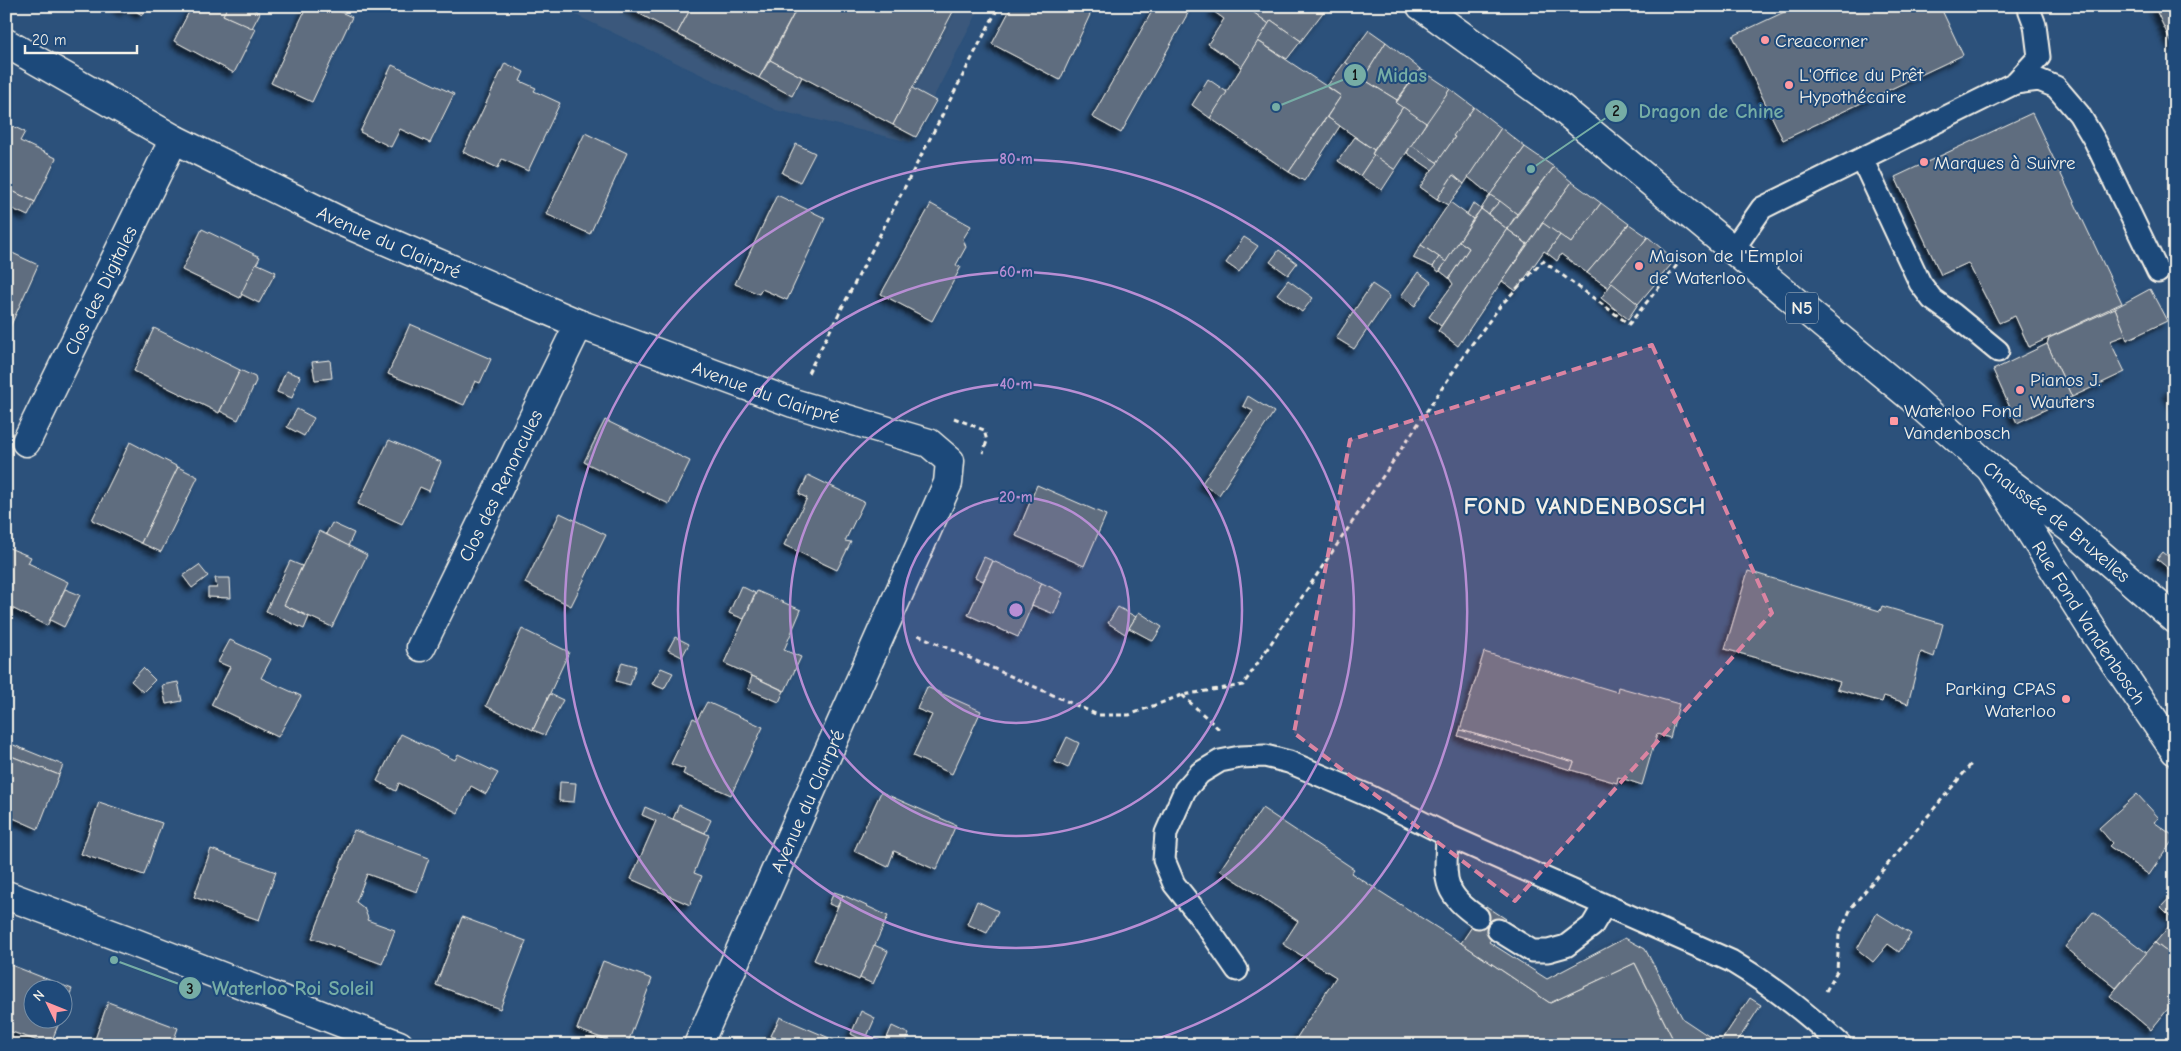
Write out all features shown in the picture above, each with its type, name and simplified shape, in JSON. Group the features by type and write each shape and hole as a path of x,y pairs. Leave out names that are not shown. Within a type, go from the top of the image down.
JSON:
{"street":[{"name":"Chaussée de Bruxelles","path":"1421,6 1560,108 1912,398 1990,468 2071,530 2175,619"},
{"name":"Avenue du Clairpré","path":"6,43 174,139 338,220 579,324 793,403 929,443 950,461 948,483 888,622 698,1045"},
{"name":"Clos des Digitales","path":"26,442 174,139"},
{"name":"Clos des Renoncules","path":"421,647 579,324"},
{"name":"Rue Fond Vandenbosch","path":"1990,468 2092,629 2175,751"},
{"path":"6,896 399,1045"}],"lane":[{"path":"2015,83 2039,57 2035,25 2028,6"},
{"path":"1732,251 1762,208 2015,83 2039,80 2056,88 2080,114 2158,272"},
{"path":"1862,159 1920,283 1932,299 1954,314 1998,351"},
{"path":"1237,970 1202,918 1174,884 1164,860 1166,834 1184,790 1200,773 1220,761 1240,757 1264,756 1289,762 1369,796 1448,835 1731,961 1759,978 1807,1014 1841,1045"},
{"path":"1448,835 1446,879 1450,891 1460,903 1478,918"},
{"path":"1498,930 1532,951 1548,951 1566,946 1592,926 1604,906"}],"path":[{"path":"793,403 999,6"},
{"path":"888,622 1098,715 1129,715 1182,695 1243,685 1469,348 1501,305 1542,261 1629,324 1706,229"},
{"path":"1182,695 1218,727 1240,757"},
{"path":"1807,1014 1820,1000 1837,971 1839,935 1851,908 1973,762"}],"highlighted area":[{"path":"1652,345 1772,613 1515,901 1294,733 1350,440"}],"shaded area":[{"path":"557,6 981,6 910,142 776,110"}],"building":[{"path":"115,6 128,6 125,12"},
{"path":"128,6 147,6 142,15"},
{"path":"192,6 228,6 223,15 256,29 234,73 174,41"},
{"path":"228,6 248,6 260,13 252,28 223,15"},
{"path":"307,6 335,6 334,9 352,17 312,102 271,83"},
{"path":"625,6 692,6 677,34"},
{"path":"692,6 798,6 759,78 677,34"},
{"path":"798,6 956,6 893,125 770,60"},
{"path":"1012,6 1094,6 1060,80 992,44"},
{"path":"1155,6 1192,6 1121,133 1092,117"},
{"path":"1217,6 1245,6 1269,24 1242,67 1208,44 1224,19 1213,11"},
{"path":"1245,6 1328,6 1301,41 1271,20 1269,24"},
{"path":"1797,6 1940,6 1963,55 1783,140 1733,36"},
{"path":"2154,6 2175,6 2175,50"},
{"path":"1271,20 1301,41 1287,59 1258,41"},
{"path":"1369,30 1386,42 1365,76 1345,62"},
{"path":"1258,41 1341,96 1289,172 1210,118"},
{"path":"1386,42 1420,69 1397,100 1363,79"},
{"path":"770,60 802,77 792,96 759,78"},
{"path":"1345,62 1365,76 1363,79 1397,100 1396,103 1403,107 1374,150 1327,117 1341,96 1327,86"},
{"path":"505,63 524,72 520,81 536,88 534,91 560,103 528,171 502,159 498,168 463,152"},
{"path":"392,65 454,94 430,143 400,129 391,147 360,132"},
{"path":"1420,69 1450,89 1427,124 1396,103"},
{"path":"1208,79 1227,92 1210,118 1192,105"},
{"path":"912,88 936,101 916,137 893,125"},
{"path":"1450,89 1474,107 1438,163 1411,145"},
{"path":"1403,107 1426,123 1395,170 1372,154"},
{"path":"1474,107 1501,128 1464,184 1453,175 1437,199 1420,187"},
{"path":"2032,113 2122,303 2029,347 2015,316 1999,323 1968,263 1941,275 1895,177"},
{"path":"1327,117 1340,126 1304,181 1289,172"},
{"path":"6,123 25,132 20,141 56,158 35,202 6,188"},
{"path":"1501,128 1525,147 1490,195 1468,177"},
{"path":"585,133 627,153 590,234 546,214"},
{"path":"1355,137 1374,150 1372,154 1374,155 1360,176 1338,161"},
{"path":"796,144 815,153 800,182 782,173"},
{"path":"1411,145 1438,163 1432,170 1407,153"},
{"path":"1525,147 1554,167 1517,214 1490,195"},
{"path":"1374,155 1395,170 1382,190 1360,176"},
{"path":"1554,167 1572,182 1542,223 1529,245 1507,229"},
{"path":"1453,175 1464,184 1448,205 1437,199"},
{"path":"1572,182 1601,203 1571,243 1542,223"},
{"path":"6,188 35,202 28,216 6,206"},
{"path":"777,195 825,218 787,300 762,289 759,294 735,284"},
{"path":"1490,195 1500,201 1488,214 1481,209"},
{"path":"1500,201 1517,214 1507,229 1488,214"},
{"path":"1450,202 1473,219 1446,262 1421,245"},
{"path":"1473,203 1481,209 1473,219 1467,214"},
{"path":"1601,203 1629,224 1587,273 1561,254 1557,261 1547,253 1560,235 1571,243"},
{"path":"931,204 971,226 963,239 966,247 956,265 961,267 932,321 881,294"},
{"path":"1481,209 1507,229 1441,326 1429,317 1453,284 1449,278 1469,248 1459,241"},
{"path":"1543,223 1560,235 1547,253 1544,251 1516,291 1502,281"},
{"path":"1629,224 1648,237 1610,282 1612,283 1609,288 1587,273"},
{"path":"202,229 260,257 240,298 182,270"},
{"path":"1507,229 1527,244 1458,346 1438,331"},
{"path":"1244,237 1258,246 1239,272 1226,263"},
{"path":"1648,237 1675,260 1638,304 1610,282"},
{"path":"1459,241 1469,248 1449,278 1440,271"},
{"path":"1421,245 1439,257 1433,267 1413,258"},
{"path":"6,250 38,265 10,327 6,325"},
{"path":"1279,250 1297,263 1288,275 1270,262"},
{"path":"1439,257 1446,262 1439,272 1433,267"},
{"path":"256,263 276,272 259,303 241,294"},
{"path":"1418,272 1431,282 1415,306 1401,296"},
{"path":"1288,280 1313,298 1302,312 1277,294"},
{"path":"1612,283 1638,304 1628,319 1601,298"},
{"path":"1372,284 1390,296 1354,349 1336,338"},
{"path":"2150,289 2167,321 2127,340 2115,308"},
{"path":"2115,308 2126,335 2110,341 2125,372 2072,397 2047,344 2049,338"},
{"path":"410,324 491,359 480,383 475,381 464,405 388,374"},
{"path":"154,328 240,370 219,413 134,371"},
{"path":"2047,344 2072,397 2017,423 1993,370"},
{"path":"330,360 332,378 315,380 312,362"},
{"path":"240,370 255,377 256,381 238,420 220,411"},
{"path":"286,371 300,376 292,398 277,392"},
{"path":"2175,388 2175,406 2168,391"},
{"path":"1248,396 1274,412 1219,495 1202,483 1253,411 1243,406"},
{"path":"297,409 314,418 304,436 287,427"},
{"path":"605,420 690,461 669,504 584,462"},
{"path":"389,440 441,462 429,491 420,487 402,524 358,504"},
{"path":"130,442 178,467 141,543 92,520"},
{"path":"178,467 198,477 161,552 141,543"},
{"path":"808,475 864,502 845,541 851,542 837,570 784,545 807,498 799,494"},
{"path":"1037,485 1106,515 1084,566 1016,536"},
{"path":"560,513 606,535 571,606 525,583"},
{"path":"332,523 354,533 348,546 326,534"},
{"path":"319,531 367,555 332,627 284,605"},
{"path":"7,547 31,557 28,563 68,582 47,626 6,605"},
{"path":"2163,552 2175,562 2175,574 2157,559"},
{"path":"984,557 993,561 983,581 975,577"},
{"path":"290,561 302,566 284,605 309,617 304,629 266,611"},
{"path":"993,561 1042,583 1018,637 968,615"},
{"path":"199,565 208,576 192,588 183,576"},
{"path":"1748,571 1880,611 1882,606 1943,624 1934,657 1921,652 1908,704 1884,696 1882,702 1837,689 1840,682 1725,649"},
{"path":"215,578 230,578 231,598 208,597 208,588 217,588"},
{"path":"1042,583 1063,593 1054,614 1032,605"},
{"path":"741,586 755,593 744,619 729,613"},
{"path":"65,589 80,595 64,627 50,620"},
{"path":"757,591 801,610 784,650 801,657 785,691 724,663"},
{"path":"1118,607 1136,617 1125,634 1108,623"},
{"path":"1139,612 1162,627 1153,641 1129,628"},
{"path":"522,629 569,652 533,730 486,706"},
{"path":"675,637 689,644 682,657 668,650"},
{"path":"230,640 271,659 261,678 301,696 278,737 211,705 230,667 218,662"},
{"path":"1484,652 1617,692 1618,687 1679,704 1670,738 1657,734 1642,785 1618,777 1617,783 1571,770 1574,762 1460,730"},
{"path":"622,662 636,666 630,685 616,681"},
{"path":"143,668 155,680 143,692 131,681"},
{"path":"661,668 673,673 664,689 652,684"},
{"path":"752,676 784,691 779,702 748,689"},
{"path":"178,682 182,701 166,704 162,685"},
{"path":"927,687 981,711 952,774 913,756 932,715 917,709"},
{"path":"550,694 563,700 545,735 533,730"},
{"path":"707,702 763,727 731,795 683,774 685,769 671,764 693,718 697,720"},
{"path":"1460,730 1574,762 1571,770 1458,736"},
{"path":"401,734 455,760 458,754 498,773 486,794 471,786 458,813 399,783 396,791 377,781"},
{"path":"1067,737 1079,743 1068,768 1055,762"},
{"path":"6,742 63,765 59,775 6,754"},
{"path":"6,754 59,775 38,829 13,818 12,826 6,824"},
{"path":"560,782 576,783 574,802 559,801"},
{"path":"881,792 956,825 936,870 894,851 888,867 854,851"},
{"path":"2137,794 2159,818 2154,822 2175,837 2149,875 2109,846 2112,843 2099,828"},
{"path":"99,802 162,823 144,875 81,854"},
{"path":"679,805 711,820 705,833 673,819"},
{"path":"645,807 709,835 694,873 702,876 690,905 631,879 656,821 642,815"},
{"path":"1262,808 1354,869 1351,873 1461,943 1550,1003 1635,963 1676,1045 1292,1045 1336,977 1283,944 1298,921 1220,870"},
{"path":"354,830 429,858 417,892 367,874 356,902 364,908 367,920 395,930 382,964 312,938"},
{"path":"211,849 276,872 259,920 194,897"},
{"path":"834,892 843,895 837,907 829,904"},
{"path":"2175,892 2175,919 2174,920 2161,907"},
{"path":"843,895 888,916 859,980 814,960"},
{"path":"977,901 998,911 987,933 967,924"},
{"path":"1486,906 1506,919 1489,942 1547,979 1625,938 1645,949 1683,1019 1722,1045 1676,1045 1635,963 1550,1003 1461,943"},
{"path":"2093,912 2147,953 2116,988 2065,947"},
{"path":"1877,913 1911,934 1899,952 1888,944 1873,962 1857,949"},
{"path":"462,917 526,941 500,1009 436,985"},
{"path":"2175,919 2175,958 2155,943"},
{"path":"2155,943 2175,958 2175,1000 2151,1030 2110,996"},
{"path":"874,945 888,951 873,984 860,978"},
{"path":"603,961 652,979 627,1045 620,1045 577,1029"},
{"path":"6,963 44,978 22,978 22,1028 57,1028 50,1045 9,1031 6,1035"},
{"path":"1750,998 1761,1005 1735,1045 1722,1045 1720,1043"},
{"path":"108,1002 178,1028 172,1045 93,1045"},
{"path":"861,1011 875,1018 865,1041 851,1034"},
{"path":"780,1017 834,1040 833,1045 779,1045 781,1040 771,1036"},
{"path":"892,1026 909,1034 904,1045 884,1045"}],"place":[{"name":"Creacorner","path":"1765,40"},
{"name":"L'Office du Prêt Hypothécaire","path":"1789,85"},
{"name":"Midas","path":"1276,107"},
{"name":"Marques à Suivre","path":"1924,162"},
{"name":"Dragon de Chine","path":"1531,169"},
{"name":"Maison de l'Emploi de Waterloo","path":"1639,266"},
{"name":"Pianos J. Wauters","path":"2020,390"},
{"name":"Waterloo Fond Vandenbosch","path":"1894,421"},
{"name":"Parking CPAS Waterloo","path":"2066,699"},
{"name":"Waterloo Roi Soleil","path":"114,960"}],"district":[{"name":"FOND VANDENBOSCH","path":"1585,506"}]}
